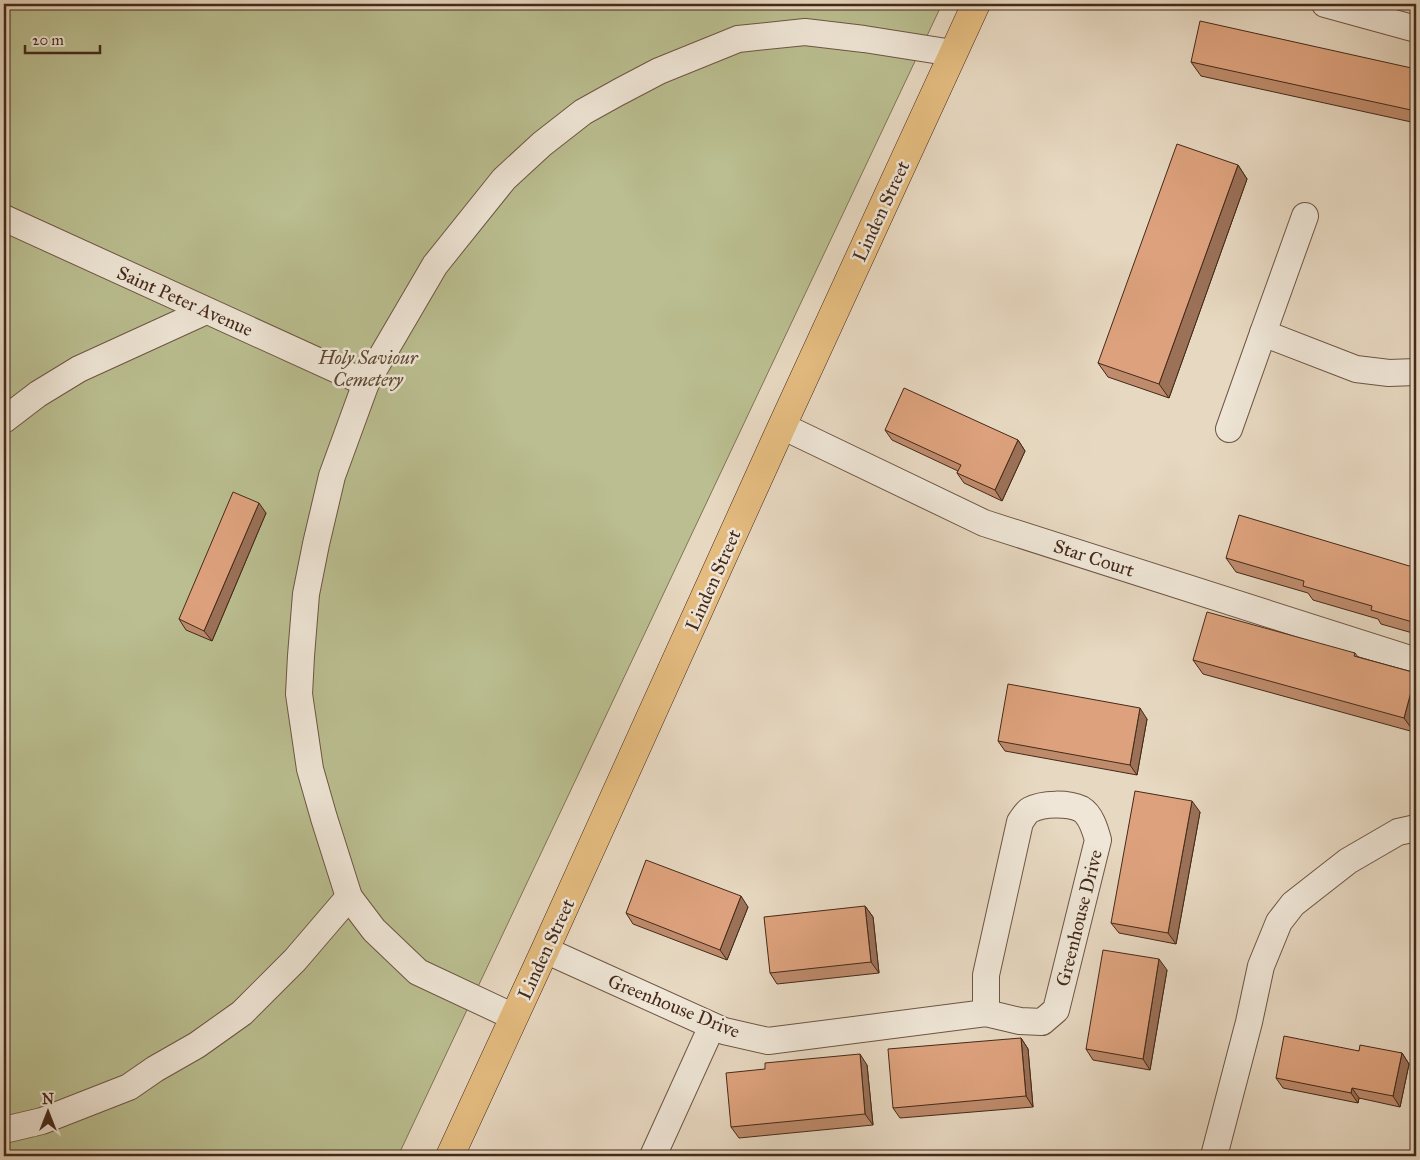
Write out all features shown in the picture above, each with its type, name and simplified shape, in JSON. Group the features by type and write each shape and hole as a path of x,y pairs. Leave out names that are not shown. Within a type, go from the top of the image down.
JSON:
{"main road":[{"name":"Linden Street","path":"450,1156 976,4"}],"street":[{"path":"1325,4 1416,29"},
{"path":"514,1017 418,972 374,930 349,897 310,769 299,694 300,656 306,594 332,476 366,383 435,264 504,179 542,144 576,118 619,92 659,71 738,39 805,32 953,53"},
{"path":"1229,429 1305,216"},
{"name":"Saint Peter Avenue","path":"4,218 366,383"},
{"path":"4,420 38,394 79,369 206,311"},
{"path":"1263,333 1356,369 1389,374 1416,372"},
{"name":"Star Court","path":"782,426 984,523 1416,661"},
{"name":"Greenhouse Drive","path":"545,950 724,1031 768,1041 986,1013 1020,1021 1042,1022 1056,1010 1098,840 1094,824 1082,810 1060,804 1044,804 1029,810 1020,822 986,976 986,1013"},
{"path":"1214,1156 1249,1022 1261,966 1279,922 1293,904 1348,861 1398,832 1416,828"},
{"path":"4,1130 42,1121 129,1087 155,1069 198,1044 242,1013 295,960 349,897"},
{"path":"653,1156 712,1026"}],"green space":[{"name":"Holy Saviour Cemetery","path":"4,4 942,4 398,1156 4,1156"}],"building":[{"path":"1200,21 1416,69 1416,85 1411,110 1191,62"},
{"path":"1177,144 1238,165 1159,384 1098,363"},
{"path":"904,388 1018,440 995,490 957,473 961,465 885,430"},
{"path":"233,492 259,503 204,631 179,619"},
{"path":"1239,515 1416,568 1416,623 1371,610 1372,606 1303,586 1304,581 1226,558"},
{"path":"1207,612 1355,653 1354,656 1416,673 1404,718 1193,660"},
{"path":"1008,684 1140,708 1130,765 998,741"},
{"path":"1135,791 1192,801 1168,933 1111,923"},
{"path":"646,860 741,896 720,950 626,913"},
{"path":"865,906 871,962 770,973 764,917"},
{"path":"1103,950 1159,959 1143,1059 1086,1049"},
{"path":"1284,1036 1359,1051 1360,1045 1402,1053 1393,1096 1352,1088 1351,1093 1276,1078"},
{"path":"1021,1038 1026,1096 893,1108 888,1049"},
{"path":"860,1054 865,1114 731,1127 726,1073 765,1069 765,1063"}]}
